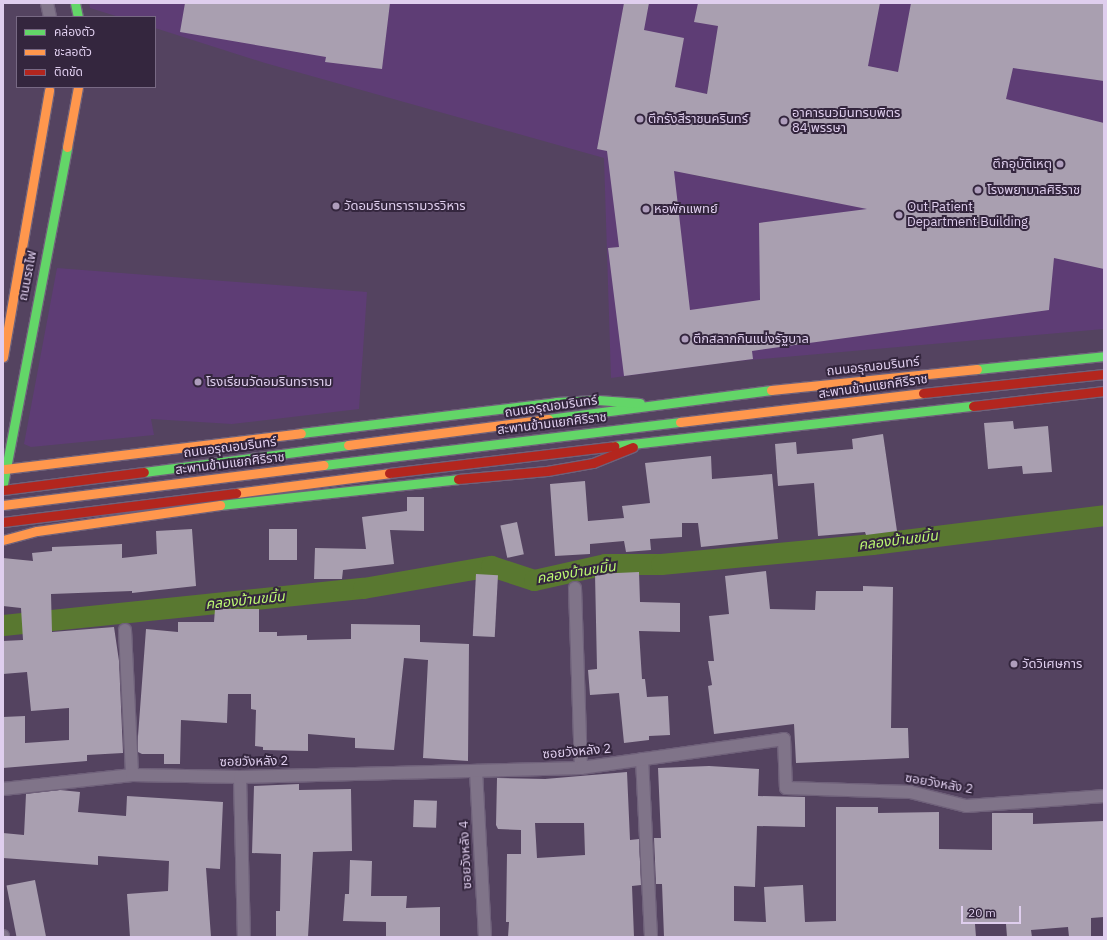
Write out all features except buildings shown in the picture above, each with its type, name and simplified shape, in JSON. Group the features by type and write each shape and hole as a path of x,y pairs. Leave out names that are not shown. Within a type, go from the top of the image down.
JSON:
{"main road":[{"path":"76,3 78,16"},
{"path":"3,357 49,88"},
{"name":"ถนนรถไฟ","path":"3,484 4,470 78,88"},
{"name":"ถนนอรุณอมรินทร์","path":"3,490 571,418 655,405 1104,356"},
{"name":"สะพานข้ามแยกศิริราช","path":"3,506 634,427 791,411 890,397 1104,374"},
{"path":"3,522 575,450 1104,391"},
{"path":"4,470 556,402 618,401 655,405"},
{"path":"3,540 37,531 281,496 553,470 593,463 645,442"}],"street":[{"path":"47,3 50,16"},
{"path":"575,588 581,768"},
{"path":"125,630 132,775"},
{"name":"ซอยวังหลัง 2","path":"3,789 132,775 240,777 581,768 784,739 786,788 910,792 966,806 1104,796"},
{"path":"642,759 651,937"},
{"name":"ซอยวังหลัง 4","path":"476,771 485,937"},
{"path":"240,777 244,937"}],"shaded area":[{"name":"โรงพยาบาลศิริราช","path":"89,3 1104,3 1104,329 728,362 611,378 604,158 265,63 156,28 156,16 116,16 90,8","holes":["717,34 876,68 849,205 693,175"]},
{"name":"โรงเรียนวัดอมรินทราราม","path":"57,268 367,292 359,409 232,424 151,419 154,435 31,447 24,444"}],"waterway":[{"name":"คลองบ้านขมิ้น","path":"3,625 363,588 491,566 534,580 605,564 661,564 872,544 1104,515"}],"traffic: fast":[{"path":"75,3 78,16"},
{"path":"3,484 67,147"},
{"path":"977,369 1104,356"},
{"path":"548,419 771,390"},
{"path":"301,433 556,402 598,400 640,403"},
{"path":"614,446 973,406"},
{"path":"324,465 680,422"},
{"path":"144,472 348,445"},
{"path":"220,505 458,479"}],"traffic: slow":[{"path":"67,147 78,88"},
{"path":"3,357 49,90"},
{"path":"771,390 977,369"},
{"path":"680,422 923,393"},
{"path":"348,445 548,419"},
{"path":"5,469 301,433"},
{"path":"3,505 324,465"},
{"path":"236,493 389,473"},
{"path":"3,540 37,531 220,505"}],"traffic: jam":[{"path":"923,393 1104,374"},
{"path":"973,406 1104,391"},
{"path":"389,473 614,446"},
{"path":"458,479 547,471 593,463 633,447"},
{"path":"3,490 144,472"},
{"path":"3,522 236,493"}],"place":[{"name":"ตึกรังสีราชนครินทร์","path":"640,119"},
{"name":"อาคารนวมินทรบพิตร 84 พรรษา","path":"784,121"},
{"name":"ตึกอุบัติเหตุ","path":"1060,164"},
{"name":"โรงพยาบาลศิริราช","path":"978,190"},
{"name":"วัดอมรินทรารามวรวิหาร","path":"336,206"},
{"name":"หอพักแพทย์","path":"646,209"},
{"name":"Out Patient Department Building","path":"899,215"},
{"name":"ตึกสลากกินแบ่งรัฐบาล","path":"685,339"},
{"name":"โรงเรียนวัดอมรินทราราม","path":"198,382"},
{"name":"วัดวิเศษการ","path":"1014,664"}]}
